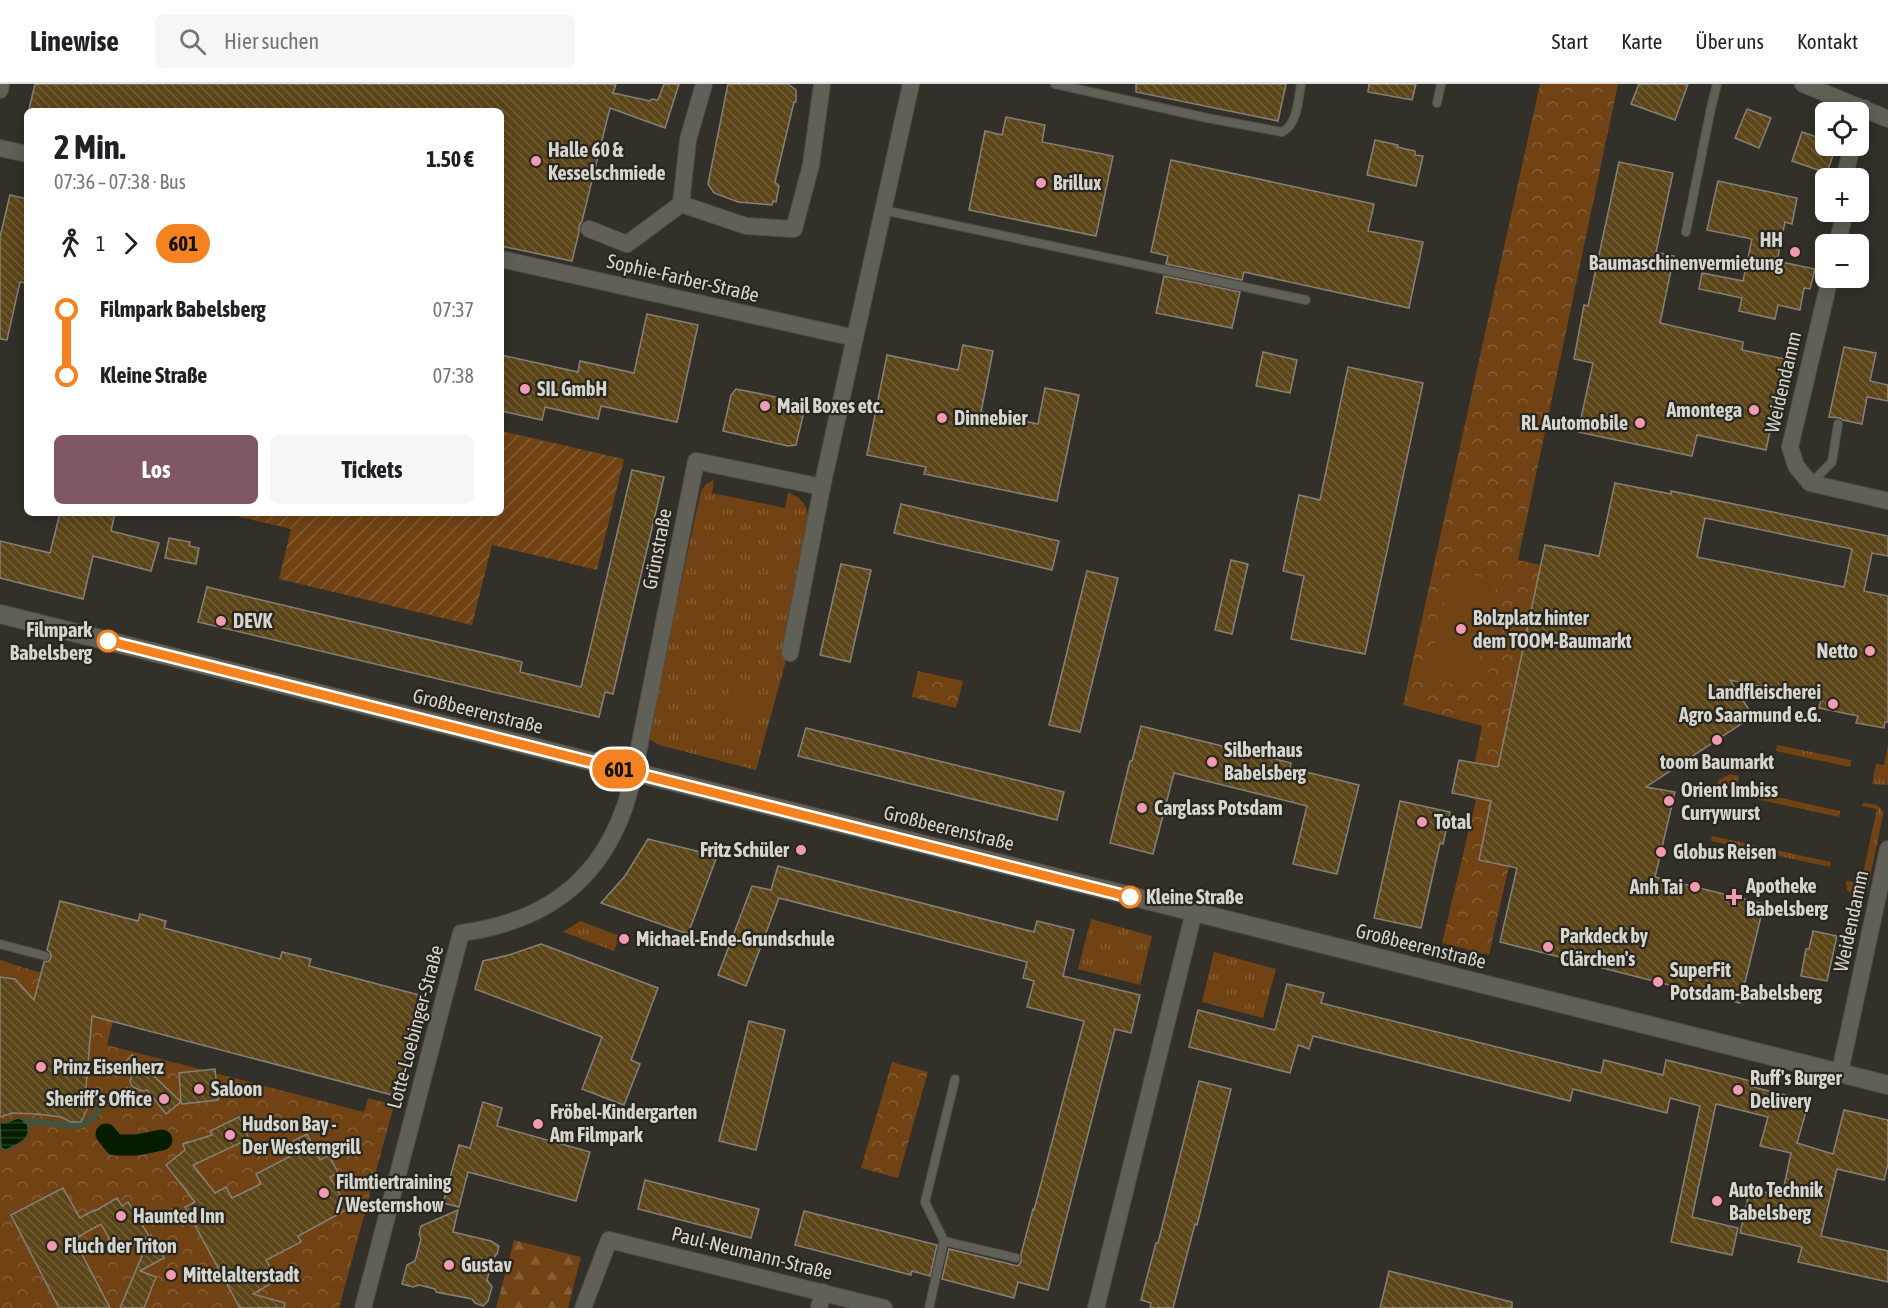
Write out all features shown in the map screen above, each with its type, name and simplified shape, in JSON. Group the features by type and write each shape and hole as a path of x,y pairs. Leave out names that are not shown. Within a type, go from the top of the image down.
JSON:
{"street":[{"path":"0,90 1,84"},
{"path":"589,229 627,244 681,204 688,140 704,84"},
{"path":"681,204 746,226 794,229 811,165 822,84"},
{"path":"790,653 822,487 911,84"},
{"path":"1803,84 1836,102"},
{"path":"1869,117 1888,119"},
{"path":"0,148 24,153"},
{"name":"Sophie-Farber-Straße","path":"504,260 855,338"},
{"name":"Weidendamm","path":"1810,483 1796,466 1790,447 1828,288"},
{"name":"Grünstraße","path":"634,773 696,461 822,487"},
{"path":"1810,483 1888,501"},
{"name":"Großbeerenstraße","path":"0,614 1888,1085"},
{"name":"Lotte-Loebinger-Straße","path":"363,1308 461,933 486,930 525,917 555,902 576,884 598,859 620,823 629,799 634,773"},
{"name":"Weidendamm","path":"1840,1072 1888,849"},
{"path":"1096,1308 1194,912"},
{"name":"Paul-Neumann-Straße","path":"583,1308 609,1240 821,1300 884,1308"}],"lane":[{"path":"1055,84 1274,132 1282,132 1293,122 1301,84"},
{"path":"1437,103 1441,84"},
{"path":"1686,232 1717,84"},
{"path":"883,210 1305,300"},
{"path":"1810,483 1832,462 1838,424"},
{"path":"0,944 45,956"},
{"path":"929,1308 944,1241 925,1202 955,1079"},
{"path":"944,1241 1016,1258"}],"green space":[{"path":"1540,84 1618,84 1518,560 1541,565 1479,860 1509,866 1489,955 1442,943 1476,800 1468,797 1482,726 1403,705"},
{"path":"504,432 624,459 597,570 492,545 472,625 279,579 291,529 236,516 504,516"},
{"path":"714,480 712,493 785,508 788,492 803,502 808,516 809,529 785,664 756,770 659,745 647,738 701,491 706,484"},
{"name":"Bolzplatz hinter dem TOOM-Baumarkt","path":"1452,570 1497,581 1471,688 1426,678"},
{"path":"918,671 963,681 956,708 912,697"},
{"path":"732,677 757,683 750,716 725,711"},
{"path":"1888,744 1888,785 1872,784 1876,764 1884,765"},
{"path":"1777,745 1851,760 1850,767 1776,751"},
{"path":"1730,774 1739,776 1737,788 1840,811 1839,817 1715,790 1719,780"},
{"path":"1863,803 1879,807 1883,815 1868,887 1861,896 1856,897 1847,890 1846,881 1861,883 1877,809 1862,806"},
{"path":"1712,836 1831,862 1830,867 1711,841"},
{"path":"1091,919 1152,936 1140,985 1078,969"},
{"path":"580,921 620,936 614,951 563,932"},
{"path":"1214,952 1276,969 1263,1018 1202,1002"},
{"path":"0,960 41,973 34,1000 113,1021 107,1045 364,1112 368,1098 394,1105 339,1308 0,1308"},
{"path":"892,1062 928,1072 898,1178 861,1168"},
{"path":"514,1240 581,1257 568,1308 496,1308"}],"shaded area":[{"path":"18,1118 26,1121 27,1136 21,1143 11,1148 6,1150 1,1148 0,1122 5,1123"}],"building":[{"name":"Halle 60 & Kesselschmiede","path":"35,84 616,84 613,93 650,101 658,100 664,84 679,84 665,128 610,108 572,261 504,247 504,108 29,108"},
{"path":"728,84 788,84 796,90 796,102 794,102 775,182 779,186 776,202 773,201 772,205 738,202 714,193 708,184"},
{"path":"1136,84 1286,84 1278,121 1136,92"},
{"path":"1369,84 1416,84 1412,100 1368,92"},
{"path":"1639,84 1688,84 1675,120 1631,104"},
{"path":"1747,109 1771,118 1759,148 1735,138"},
{"name":"Brillux","path":"1006,117 1045,125 1042,142 1113,156 1096,236 969,210 985,131 1002,135"},
{"path":"1802,132 1815,136 1815,156 1833,156 1829,168 1815,169 1792,161"},
{"path":"1375,140 1398,145 1397,147 1415,151 1415,155 1423,156 1416,186 1367,175"},
{"path":"1171,160 1374,204 1368,231 1423,242 1409,308 1244,272 1242,280 1166,264 1168,256 1151,252"},
{"path":"1619,162 1673,173 1656,252 1674,256 1660,323 1743,342 1742,350 1785,359 1766,450 1697,435 1692,456 1578,432 1593,363 1574,359 1584,305 1588,306"},
{"path":"1718,181 1797,198 1792,224 1785,222 1777,261 1815,269 1810,289 1804,288 1800,310 1778,305 1775,319 1739,311 1742,298 1699,289 1702,273 1743,281 1752,239 1707,230"},
{"path":"10,195 24,198 24,283 20,282 7,340 0,339 0,237"},
{"path":"1164,276 1240,292 1232,328 1156,313"},
{"path":"647,314 698,325 677,422 601,406 598,419 545,407 542,420 504,412 504,356 578,372 580,361 634,373"},
{"name":"Dinnebier","path":"963,345 993,351 981,412 1038,424 1045,388 1079,395 1057,501 924,474 926,467 867,455 887,355 958,370"},
{"path":"1844,347 1876,353 1870,381 1888,385 1888,401 1867,397 1862,424 1829,417"},
{"path":"1263,352 1297,360 1290,393 1256,386"},
{"path":"1348,367 1423,383 1365,654 1291,639 1304,576 1283,571 1299,495 1320,500"},
{"path":"736,389 806,403 796,445 788,446 723,431 731,395"},
{"path":"632,470 664,477 613,694 605,692 599,717 198,622 207,587 522,662 520,672 581,687"},
{"path":"1615,483 1671,494 1671,491 1888,536 1888,556 1872,553 1864,591 1888,596 1888,722 1885,722 1884,728 1856,723 1858,716 1819,708 1821,699 1730,680 1753,716 1646,787 1675,792 1655,877 1764,904 1740,1003 1500,942 1517,868 1479,860 1491,801 1452,793 1459,760 1498,767 1545,545 1599,556","holes":["1705,518 1852,549 1844,587 1697,557"]},
{"path":"901,504 1059,541 1052,570 894,533"},
{"path":"59,516 114,516 111,531 159,543 151,571 93,556 83,599 0,578 0,541 50,553"},
{"path":"169,538 190,542 189,546 199,548 196,564 165,558"},
{"path":"1231,560 1248,564 1232,634 1215,630"},
{"path":"841,564 871,570 850,662 820,655"},
{"path":"1087,571 1118,578 1080,732 1049,725"},
{"path":"1141,726 1291,763 1290,768 1359,785 1337,874 1293,864 1307,806 1174,773 1153,854 1110,843"},
{"path":"806,728 1064,792 1057,820 798,756"},
{"path":"1400,801 1450,812 1443,844 1440,843 1421,928 1374,918"},
{"path":"648,839 717,856 688,934 601,903 625,876"},
{"path":"778,866 1034,932 1037,921 1074,930 1063,976 1140,995 1131,1033 1115,1029 1048,1290 1018,1282 1014,1298 942,1279 949,1249 1018,1266 1021,1262 1021,1254 1084,1021 1027,1007 1034,981 1023,978 1027,962 779,898 746,986 718,975 752,886 771,890"},
{"path":"60,901 138,921 140,914 166,921 164,928 280,959 282,952 311,959 309,966 423,996 396,1096 92,1016 85,1099 87,1109 81,1122 37,1114 12,1113 0,1117 0,977 15,979 34,1000 44,962 49,961 51,957 47,950"},
{"path":"1813,931 1837,936 1827,981 1801,976 1806,949 1809,949"},
{"path":"541,944 658,988 631,1060 640,1064 624,1105 582,1089 602,1037 475,989 483,961"},
{"path":"1287,984 1324,993 1321,1003 1601,1073 1604,1060 1663,1075 1666,1060 1755,1082 1753,1087 1809,1101 1797,1143 1833,1154 1844,1110 1888,1120 1888,1164 1884,1180 1837,1169 1821,1236 1888,1251 1888,1282 1798,1262 1802,1247 1740,1233 1750,1189 1782,1196 1791,1153 1760,1146 1768,1117 1716,1104 1692,1217 1738,1228 1732,1255 1671,1242 1700,1106 1670,1098 1667,1113 1573,1089 1570,1101 1313,1036 1309,1049 1298,1045 1290,1073 1189,1047 1198,1010 1275,1030"},
{"path":"749,1021 785,1030 756,1150 719,1141"},
{"path":"132,1055 181,1102 166,1114 147,1090 141,1091 132,1086 130,1081 133,1072 126,1061"},
{"name":"Saloon","path":"215,1069 218,1100 182,1104 179,1073"},
{"path":"1199,1081 1231,1089 1197,1225 1195,1224 1173,1308 1150,1308 1151,1303 1141,1300 1156,1243 1158,1243"},
{"path":"483,1102 502,1108 497,1126 590,1152 576,1201 468,1172 459,1207 443,1203 459,1145 470,1148"},
{"path":"239,1117 249,1139 193,1165 215,1193 226,1187 232,1198 261,1184 256,1174 289,1157 283,1146 307,1134 320,1160 329,1155 338,1173 330,1177 348,1209 298,1236 301,1242 266,1260 277,1280 253,1294 285,1303 284,1308 240,1308 185,1207 195,1202 166,1165 185,1150 183,1144 212,1135 210,1131"},
{"path":"645,1180 759,1209 751,1238 638,1209"},
{"name":"Fluch der Triton","path":"63,1188 80,1218 117,1198 122,1206 128,1202 149,1236 118,1254 101,1224 74,1239 110,1308 59,1308 11,1215"},
{"name":"Gustav","path":"458,1210 453,1232 491,1241 499,1246 487,1280 492,1287 488,1301 483,1306 472,1299 436,1292 435,1289 419,1285 413,1287 402,1284 407,1265 415,1261 421,1239 419,1234 421,1226"},
{"path":"804,1211 937,1245 930,1276 912,1271 911,1275 795,1245"},
{"path":"151,1235 164,1258 140,1271 156,1277 144,1308 120,1308"},
{"path":"1389,1271 1512,1302 1512,1308 1380,1308"}],"waterway":[{"path":"26,1121 79,1126 92,1119 98,1111 100,1093"},
{"path":"106,1134 115,1145 137,1145 162,1140"}],"bus line":[{"name":"601","path":"108,641 1130,897"}],"place":[{"name":"Halle 60 & Kesselschmiede","path":"536,161"},
{"name":"Brillux","path":"1041,183"},
{"name":"HH Baumaschinenvermietung","path":"1795,252"},
{"name":"SIL GmbH","path":"525,389"},
{"name":"Mail Boxes etc.","path":"765,406"},
{"name":"Amontega","path":"1754,410"},
{"name":"Dinnebier","path":"942,418"},
{"name":"RL Automobile","path":"1640,423"},
{"name":"DEVK","path":"221,621"},
{"name":"Bolzplatz hinter dem TOOM-Baumarkt","path":"1461,629"},
{"name":"Filmpark Babelsberg","path":"108,641"},
{"name":"Netto","path":"1870,651"},
{"name":"Landfleischerei Agro Saarmund e.G.","path":"1833,704"},
{"name":"toom Baumarkt","path":"1717,740"},
{"name":"Silberhaus Babelsberg","path":"1212,762"},
{"name":"Orient Imbiss Currywurst","path":"1669,801"},
{"name":"Carglass Potsdam","path":"1142,808"},
{"name":"Total","path":"1422,822"},
{"name":"Fritz Schüler","path":"801,850"},
{"name":"Globus Reisen","path":"1661,852"},
{"name":"Anh Tai","path":"1695,887"},
{"name":"Kleine Straße","path":"1130,897"},
{"name":"Apotheke Babelsberg","path":"1734,897"},
{"name":"Michael-Ende-Grundschule","path":"624,939"},
{"name":"Parkdeck by Clärchen's","path":"1548,947"},
{"name":"SuperFit Potsdam-Babelsberg","path":"1658,982"},
{"name":"Prinz Eisenherz","path":"41,1067"},
{"name":"Saloon","path":"199,1089"},
{"name":"Ruff's Burger Delivery","path":"1738,1090"},
{"name":"Sheriff’s Office","path":"164,1099"},
{"name":"Fröbel-Kindergarten Am Filmpark","path":"538,1124"},
{"name":"Hudson Bay - Der Westerngrill","path":"230,1135"},
{"name":"Filmtiertraining / Westernshow","path":"324,1193"},
{"name":"Auto Technik Babelsberg","path":"1717,1201"},
{"name":"Haunted Inn","path":"121,1216"},
{"name":"Fluch der Triton","path":"52,1246"},
{"name":"Gustav","path":"449,1265"},
{"name":"Mittelalterstadt","path":"171,1275"}]}
